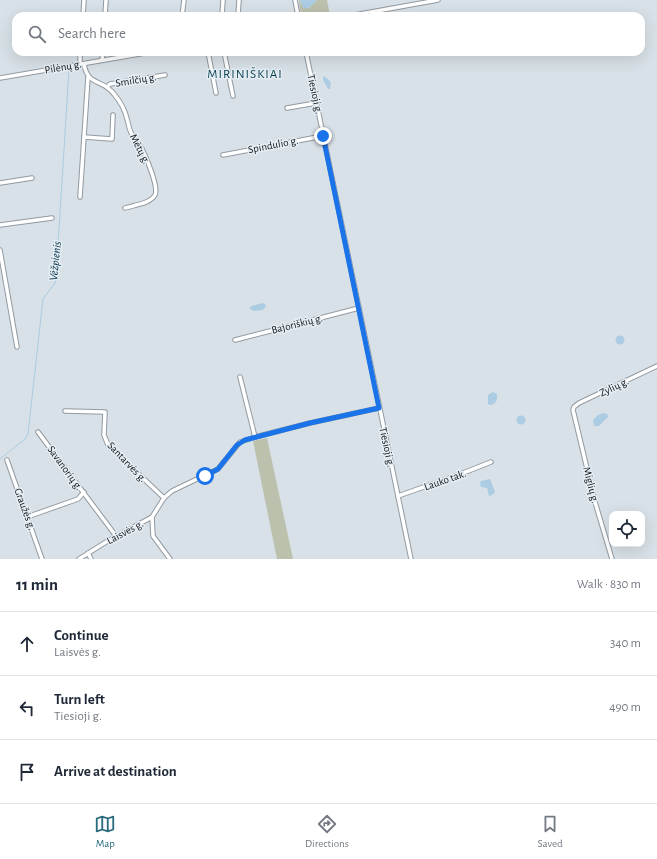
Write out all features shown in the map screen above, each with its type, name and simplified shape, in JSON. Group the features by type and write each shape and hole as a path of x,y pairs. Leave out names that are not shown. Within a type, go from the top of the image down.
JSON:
{"street":[{"path":"83,12 84,0"},
{"path":"105,12 106,0"},
{"path":"182,12 184,0"},
{"path":"222,12 223,0"},
{"path":"238,12 239,0"},
{"path":"295,0 297,12"},
{"path":"371,12 438,0"},
{"path":"80,197 88,77 82,64 81,56"},
{"name":"Pilėnų g.","path":"0,78 126,56"},
{"path":"209,56 216,93"},
{"path":"225,56 233,96"},
{"name":"Tiesioji g.","path":"307,56 411,559"},
{"name":"Smilčių g.","path":"107,86 110,84 165,75"},
{"name":"Mėtų g.","path":"88,77 107,86 115,94 122,106 130,130 142,148 156,186 156,194 151,200 125,208"},
{"path":"287,108 316,102"},
{"path":"84,137 112,139 113,115"},
{"name":"Spindulio g.","path":"223,155 323,136"},
{"path":"0,184 32,178"},
{"path":"0,225 52,218"},
{"path":"0,250 17,347"},
{"name":"Bajoriškių g.","path":"235,340 359,308"},
{"name":"Zylių g.","path":"573,410 579,403 657,366"},
{"path":"240,377 255,437"},
{"name":"Laisvės g.","path":"79,559 116,536 152,517 164,498 178,487 218,469 237,445 245,440 379,408"},
{"name":"Miglių g.","path":"573,410 595,502 612,559"},
{"name":"Santarvės g.","path":"65,411 105,412 104,435 108,445 164,498"},
{"name":"Savanorių g.","path":"27,517 78,499 84,492 38,432"},
{"name":"Graužės g.","path":"7,460 42,559"},
{"name":"Lauko tak.","path":"398,496 491,462"},
{"path":"84,492 116,536"},
{"path":"152,517 153,536 170,559"},
{"path":"88,553 91,559"}],"green space":[{"path":"299,0 301,4 309,8 317,0 327,0 329,12 301,12"},
{"path":"267,438 293,559 277,559 253,441"}],"water":[{"path":"300,0 317,0 311,6 303,8"},
{"path":"323,76 331,83 330,89 328,89 323,80"},
{"path":"263,303 266,306 263,310 254,311 250,309 251,306"},
{"path":"620,335 625,340 620,345 615,340"},
{"path":"493,392 497,394 497,400 494,404 490,405 488,404 488,395"},
{"path":"603,413 607,414 608,417 599,426 594,426 593,420 598,415"},
{"path":"519,416 523,416 525,420 523,424 519,424 517,422 517,418"},
{"path":"490,479 495,492 489,496 487,488 481,487 480,483 481,481"}],"waterway":[{"name":"Vėžpienis","path":"0,459 25,439 28,434 43,299 55,283 69,70"}],"district":[{"name":"MIRINIŠKIAI","path":"245,74"}],"route":[{"path":"205,476 218,469 237,445 245,440 310,423 379,408 323,136"}]}
